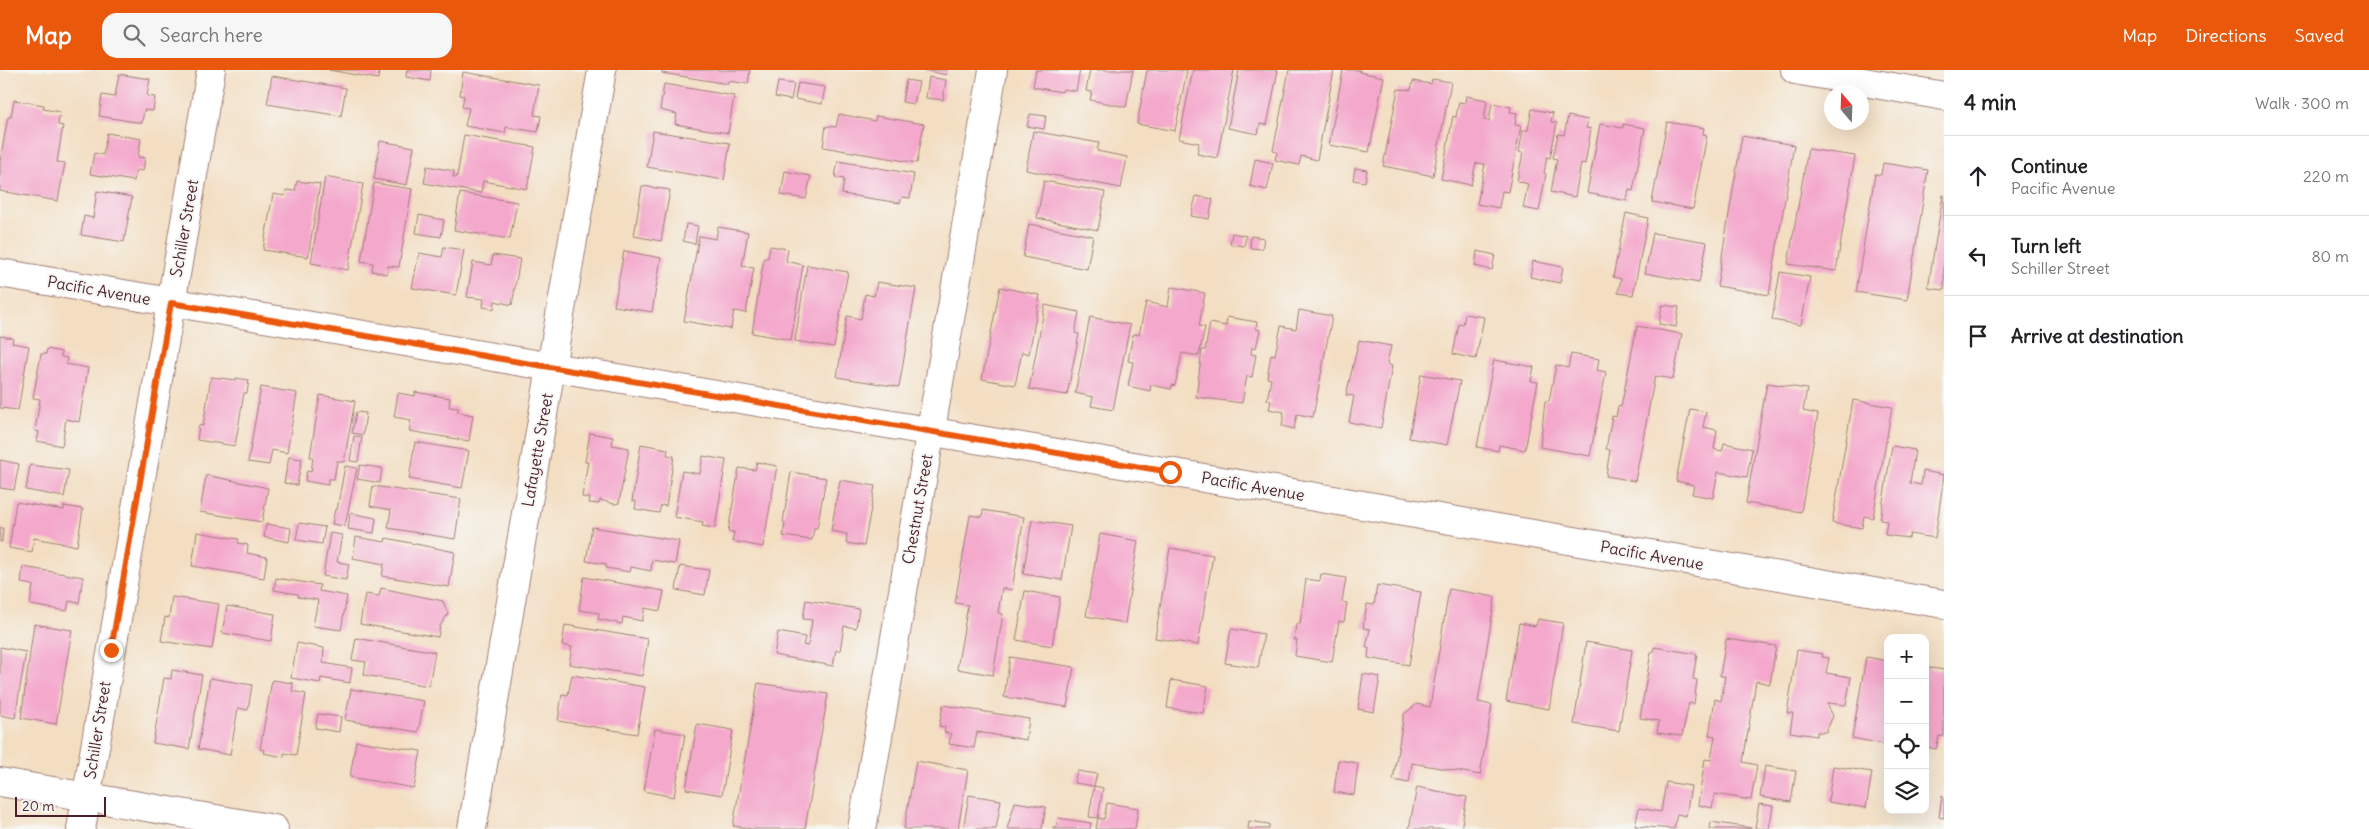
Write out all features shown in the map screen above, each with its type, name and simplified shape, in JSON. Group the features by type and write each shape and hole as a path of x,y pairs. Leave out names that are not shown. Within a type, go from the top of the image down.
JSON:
{"street":[{"name":"Schiller Street","path":"81,829 211,70"},
{"name":"Lafayette Street","path":"472,829 602,70"},
{"name":"Chestnut Street","path":"862,829 992,70"},
{"path":"1795,70 1944,96"},
{"name":"Pacific Avenue","path":"0,273 1944,604"},
{"path":"0,782 274,829"}],"building":[{"path":"329,70 379,70 378,79"},
{"path":"407,70 431,70 430,81 406,77"},
{"path":"662,70 750,70 748,84 728,81 728,84 662,73"},
{"path":"924,70 947,70 946,75"},
{"path":"1036,70 1080,70 1076,91 1063,89 1062,92 1033,87"},
{"path":"1090,70 1133,70 1126,107 1090,100 1092,92 1086,91"},
{"path":"1147,70 1187,70 1175,131 1137,124"},
{"path":"1193,70 1234,70 1217,158 1197,154 1199,143 1179,139"},
{"path":"1239,70 1278,70 1267,125 1260,124 1258,134 1228,128"},
{"path":"1289,70 1334,70 1317,160 1301,156 1299,165 1275,160 1277,152 1273,151"},
{"path":"1343,70 1360,70 1359,72 1384,77 1369,152 1329,145"},
{"path":"463,72 539,85 534,115 541,116 538,132 506,127 505,133 465,126 469,108 462,107 464,96 460,95"},
{"path":"119,74 150,79 147,96 155,97 153,111 144,110 142,123 99,116 102,95 115,97"},
{"path":"272,76 346,88 341,116 267,104"},
{"path":"929,77 946,80 943,100 926,98"},
{"path":"1432,79 1451,82 1433,176 1383,166 1398,89 1411,90 1413,81 1431,84"},
{"path":"906,80 919,82 914,104 902,102"},
{"path":"778,82 794,84 791,100 775,97"},
{"path":"798,83 825,87 822,104 795,99"},
{"path":"664,84 734,96 728,133 675,124 677,114 660,110"},
{"path":"1466,96 1487,100 1484,120 1489,121 1492,103 1511,107 1510,112 1517,113 1515,125 1521,126 1508,192 1502,191 1499,208 1477,204 1485,164 1476,163 1471,185 1441,179 1453,116 1456,117 1459,102 1465,103"},
{"path":"14,100 44,105 43,109 60,112 58,125 63,126 57,162 65,163 58,201 0,191 0,161 8,117 11,117"},
{"path":"1532,109 1553,113 1551,122 1557,123 1550,158 1547,157 1544,173 1546,174 1539,211 1523,208 1528,184 1517,181 1523,153 1519,152 1523,130 1528,130"},
{"path":"839,114 875,121 876,116 924,124 917,163 823,147 826,126 836,127"},
{"path":"1030,114 1046,116 1044,129 1027,126"},
{"path":"1568,116 1588,120 1586,128 1591,129 1585,164 1581,163 1575,197 1551,192 1557,159 1553,158 1558,134 1564,135"},
{"path":"1667,122 1704,128 1703,134 1707,135 1693,209 1652,202"},
{"path":"1600,124 1623,128 1623,124 1645,128 1633,191 1629,190 1627,201 1587,193"},
{"path":"653,131 730,143 724,180 647,167"},
{"path":"1033,131 1099,143 1097,151 1127,157 1121,188 1026,170"},
{"path":"107,133 141,139 138,157 145,158 143,171 136,170 134,181 90,174 94,153 103,155"},
{"path":"464,135 535,147 527,189 483,181 481,193 424,183 427,166 454,171 453,177 457,177"},
{"path":"1742,136 1794,145 1769,295 1717,286"},
{"path":"380,141 414,147 407,185 374,179"},
{"path":"1808,149 1855,156 1836,271 1788,264"},
{"path":"1255,159 1273,163 1267,190 1250,186"},
{"path":"838,161 914,174 910,198 902,197 900,203 842,194 844,179 835,177"},
{"path":"1883,163 1928,170 1907,300 1856,292 1875,174 1881,175"},
{"path":"1355,168 1367,170 1365,182 1353,180"},
{"path":"785,171 811,176 806,199 781,195"},
{"path":"325,177 363,184 348,270 311,263"},
{"path":"297,181 320,184 308,257 263,250 273,194 285,196 286,190 295,191"},
{"path":"1044,181 1105,192 1098,230 1037,218"},
{"path":"374,183 412,189 399,267 388,266 387,274 372,271 373,263 361,261"},
{"path":"642,186 670,190 661,241 634,236"},
{"path":"97,191 132,197 124,242 81,235 84,216 93,218"},
{"path":"460,193 517,202 510,239 454,230"},
{"path":"1944,195 1944,290 1928,288"},
{"path":"1196,196 1213,199 1209,219 1191,216"},
{"path":"1626,213 1648,218 1633,295 1618,293 1621,279 1613,277"},
{"path":"419,215 444,220 441,237 416,233"},
{"path":"686,224 698,226 695,244 683,241"},
{"path":"1029,224 1093,236 1087,269 1023,257"},
{"path":"718,227 748,232 742,266 754,268 746,313 734,311 731,329 684,321 699,236 716,239"},
{"path":"1232,233 1246,236 1244,246 1230,244"},
{"path":"1653,233 1707,242 1699,283 1645,273"},
{"path":"1251,236 1264,238 1262,249 1250,248"},
{"path":"770,246 788,249 786,261 803,265 791,340 752,333 764,258 768,258"},
{"path":"444,247 464,250 456,295 412,288 419,253 442,257"},
{"path":"624,251 661,258 652,312 614,306"},
{"path":"1477,251 1495,255 1492,270 1475,266"},
{"path":"493,255 520,259 512,305 495,301 494,309 483,307 484,299 467,297 473,262 491,265"},
{"path":"1533,261 1563,267 1560,283 1530,277"},
{"path":"807,265 848,272 834,347 795,341"},
{"path":"1780,272 1810,277 1801,325 1772,320"},
{"path":"877,282 916,288 899,387 837,377 847,316 861,319 865,294 874,296"},
{"path":"1000,287 1040,295 1029,354 1022,352 1015,385 982,379"},
{"path":"1171,287 1205,293 1199,326 1205,327 1199,356 1182,353 1175,386 1172,385 1171,389 1151,385 1150,391 1128,386 1133,362 1128,361 1133,334 1139,335 1146,302 1168,307"},
{"path":"1045,305 1079,312 1075,333 1079,334 1067,395 1029,389"},
{"path":"1662,305 1679,307 1676,327 1659,324"},
{"path":"1299,310 1332,316 1313,417 1297,414 1294,429 1282,426 1284,412 1269,409 1271,401 1267,400 1271,379 1267,378 1271,354 1275,355 1281,326 1296,329"},
{"path":"1465,314 1484,317 1476,359 1453,354 1459,324 1463,325"},
{"path":"1090,317 1130,325 1113,410 1091,406 1093,397 1075,393"},
{"path":"1227,317 1257,322 1256,329 1260,330 1256,348 1252,347 1251,354 1256,355 1252,377 1247,376 1242,403 1196,397 1202,350 1205,350 1210,323 1226,326"},
{"path":"1637,326 1682,334 1673,379 1655,376 1635,481 1606,476 1610,450 1606,449 1612,416 1616,417 1618,406 1621,407"},
{"path":"0,336 13,338 12,343 29,346 18,410 0,408"},
{"path":"1359,340 1391,346 1387,364 1392,366 1381,428 1349,422 1354,396 1346,395"},
{"path":"47,349 61,352 61,357 67,358 66,364 88,368 79,422 66,419 62,446 37,441 39,432 35,431 40,399 33,398 41,354 46,354"},
{"path":"1571,354 1599,359 1597,370 1606,372 1590,456 1540,447 1545,401 1549,401 1556,365 1568,368"},
{"path":"1494,360 1534,367 1531,381 1538,382 1525,450 1499,445 1498,451 1477,447"},
{"path":"1421,374 1460,381 1447,445 1409,438"},
{"path":"211,377 249,380 247,393 244,393 235,446 197,440 199,425 203,426"},
{"path":"1767,383 1807,389 1803,411 1818,414 1801,512 1746,503"},
{"path":"261,387 297,393 287,453 272,450 269,465 248,462"},
{"path":"415,392 450,398 449,407 458,408 458,412 473,415 469,441 409,431 411,420 394,417 398,393 415,396"},
{"path":"320,395 355,401 344,462 337,461 334,479 328,479 328,485 305,481 307,471 311,472 313,457 310,457"},
{"path":"1853,400 1892,407 1873,518 1864,516 1862,528 1832,523"},
{"path":"1690,409 1706,412 1703,427 1717,430 1714,449 1722,451 1724,443 1752,449 1747,477 1718,472 1713,498 1692,494 1694,485 1676,481"},
{"path":"356,412 366,413 363,435 352,433"},
{"path":"590,433 613,437 612,445 629,448 619,503 615,504 600,500 599,504 589,503 590,498 582,497 588,462 585,462"},
{"path":"354,436 362,437 358,462 350,461"},
{"path":"415,442 469,451 462,488 409,479"},
{"path":"641,444 668,449 667,455 674,456 666,506 661,505 659,513 635,509 636,501 632,501"},
{"path":"1892,446 1915,450 1910,483 1921,485 1923,471 1944,475 1935,538 1910,534 1909,538 1885,535 1887,521 1880,520"},
{"path":"703,456 726,460 715,528 702,526 703,522 674,517 682,471 700,474"},
{"path":"289,457 302,459 297,485 284,483"},
{"path":"0,460 19,464 14,490 0,488"},
{"path":"757,462 777,466 763,547 732,541 734,532 728,532 739,468 755,470"},
{"path":"30,465 69,470 64,497 26,490"},
{"path":"360,465 382,468 380,483 357,479"},
{"path":"345,466 357,468 345,526 332,524 335,509 337,510"},
{"path":"791,472 826,478 817,528 814,528 812,540 783,536 785,523 783,522"},
{"path":"206,475 268,488 262,522 200,512"},
{"path":"840,480 875,486 864,546 846,543 847,534 831,531"},
{"path":"373,486 461,499 455,539 388,528 391,510 370,506"},
{"path":"16,502 64,510 64,506 83,509 77,546 34,538 32,552 9,548"},
{"path":"983,510 1024,517 1012,590 1002,588 998,613 1003,614 993,675 957,669 968,605 955,603 970,515 982,517"},
{"path":"350,513 376,518 374,533 348,529"},
{"path":"1032,520 1071,526 1062,580 1023,574"},
{"path":"299,523 325,527 322,544 296,540"},
{"path":"266,524 291,528 289,542 264,537"},
{"path":"592,527 679,541 675,564 652,560 651,571 631,567 630,572 606,568 606,564 586,561"},
{"path":"0,528 3,528 2,542 0,542"},
{"path":"197,532 239,539 238,543 248,545 247,553 267,557 264,578 192,566"},
{"path":"330,533 342,535 337,562 349,564 346,580 323,576"},
{"path":"1100,534 1138,541 1125,623 1086,616"},
{"path":"356,537 385,542 386,538 455,552 449,587 382,576 384,564 353,558"},
{"path":"1170,548 1213,555 1198,645 1155,638"},
{"path":"680,566 709,570 705,595 676,590"},
{"path":"23,567 83,577 79,603 69,601 67,611 30,605 33,585 21,583"},
{"path":"1321,574 1346,578 1342,602 1347,603 1344,622 1339,621 1332,662 1295,656 1296,624 1300,624 1306,579 1320,581"},
{"path":"584,577 664,591 660,611 645,608 642,621 623,617 622,624 598,619 599,613 579,610"},
{"path":"276,578 320,585 319,591 347,596 341,630 313,626 318,600 298,597 298,594 274,590"},
{"path":"1377,585 1421,592 1409,665 1368,658 1369,648 1366,648 1370,629 1363,628 1367,604 1374,605"},
{"path":"381,588 443,601 448,614 440,626 438,637 360,624 365,594 379,596"},
{"path":"1449,589 1495,597 1478,702 1492,705 1480,775 1412,763 1409,783 1393,780 1404,714 1417,704 1430,707"},
{"path":"1025,591 1060,597 1052,646 1016,640"},
{"path":"172,597 219,604 212,649 161,641 165,617 169,618"},
{"path":"806,600 859,609 856,628 844,626 840,651 836,650 833,666 774,655 778,632 805,637 803,645 808,646 812,620 803,619"},
{"path":"227,606 275,614 271,641 222,633"},
{"path":"1538,619 1563,623 1549,709 1506,701 1519,623 1536,626"},
{"path":"34,624 72,630 56,724 21,718"},
{"path":"565,625 648,639 642,676 569,664 572,647 562,645"},
{"path":"1231,629 1264,634 1258,668 1225,663"},
{"path":"356,638 435,652 429,686 364,675 366,662 352,660"},
{"path":"1726,639 1776,646 1770,684 1756,681 1743,762 1757,765 1751,800 1715,794 1712,808 1698,805 1705,759 1711,760 1715,736 1709,735 1715,699 1721,701 1725,676 1720,676"},
{"path":"1586,642 1632,650 1619,731 1574,724"},
{"path":"297,643 324,648 323,663 352,668 350,683 321,678 320,683 291,678"},
{"path":"0,647 26,652 15,718 0,715"},
{"path":"1654,647 1697,654 1693,679 1697,680 1694,704 1689,703 1682,736 1657,733 1659,721 1640,718 1651,652 1653,652"},
{"path":"1797,650 1823,654 1822,657 1829,658 1826,673 1851,677 1846,705 1827,703 1833,716 1826,732 1817,732 1817,736 1790,732 1793,713 1787,713"},
{"path":"1010,657 1074,667 1067,707 1004,697"},
{"path":"1866,657 1884,660 1884,744 1852,738"},
{"path":"1929,668 1944,670 1944,736 1939,736 1936,749 1929,748"},
{"path":"172,670 202,675 189,749 153,743 164,678 171,679"},
{"path":"1363,674 1380,677 1374,712 1358,709"},
{"path":"572,675 645,687 637,734 558,721 562,694 568,695"},
{"path":"210,678 252,685 248,710 238,708 230,755 198,749"},
{"path":"272,680 293,683 292,691 306,694 296,755 284,753 284,757 263,753 264,750 260,749"},
{"path":"1171,680 1208,686 1203,713 1167,708"},
{"path":"758,683 828,694 805,829 752,829 733,826"},
{"path":"351,689 424,701 418,732 345,720"},
{"path":"943,705 1029,719 1026,740 977,732 974,748 949,744 951,734 944,732 945,727 939,726"},
{"path":"318,714 341,717 339,732 315,728"},
{"path":"697,724 733,730 722,795 686,789"},
{"path":"655,729 685,734 674,797 644,791"},
{"path":"356,741 421,751 414,788 350,777"},
{"path":"1338,760 1358,763 1354,795 1334,792"},
{"path":"916,761 968,770 958,829 904,829"},
{"path":"1765,766 1796,771 1791,802 1760,797"},
{"path":"1833,766 1872,772 1866,808 1828,802"},
{"path":"1077,771 1097,774 1094,786 1074,783"},
{"path":"1666,782 1691,786 1686,816 1677,814 1674,829 1635,826 1639,808 1661,812"},
{"path":"1094,786 1103,788 1098,818 1089,817"},
{"path":"1417,787 1467,797 1461,829 1409,829"},
{"path":"969,795 1001,800 996,829 963,829"},
{"path":"1942,796 1944,798 1944,818 1939,817"},
{"path":"1015,802 1046,807 1042,829 1007,829"},
{"path":"1107,803 1138,808 1135,829 1096,829 1098,818 1104,819"},
{"path":"1759,804 1773,806 1769,829 1755,828"},
{"path":"1058,818 1091,823 1090,829 1053,829 1053,827 1056,827"},
{"path":"1249,821 1269,824 1269,829 1248,829"},
{"path":"1711,822 1751,828 1751,829 1710,829"}],"route":[{"path":"111,650 171,303 1170,472"}]}
